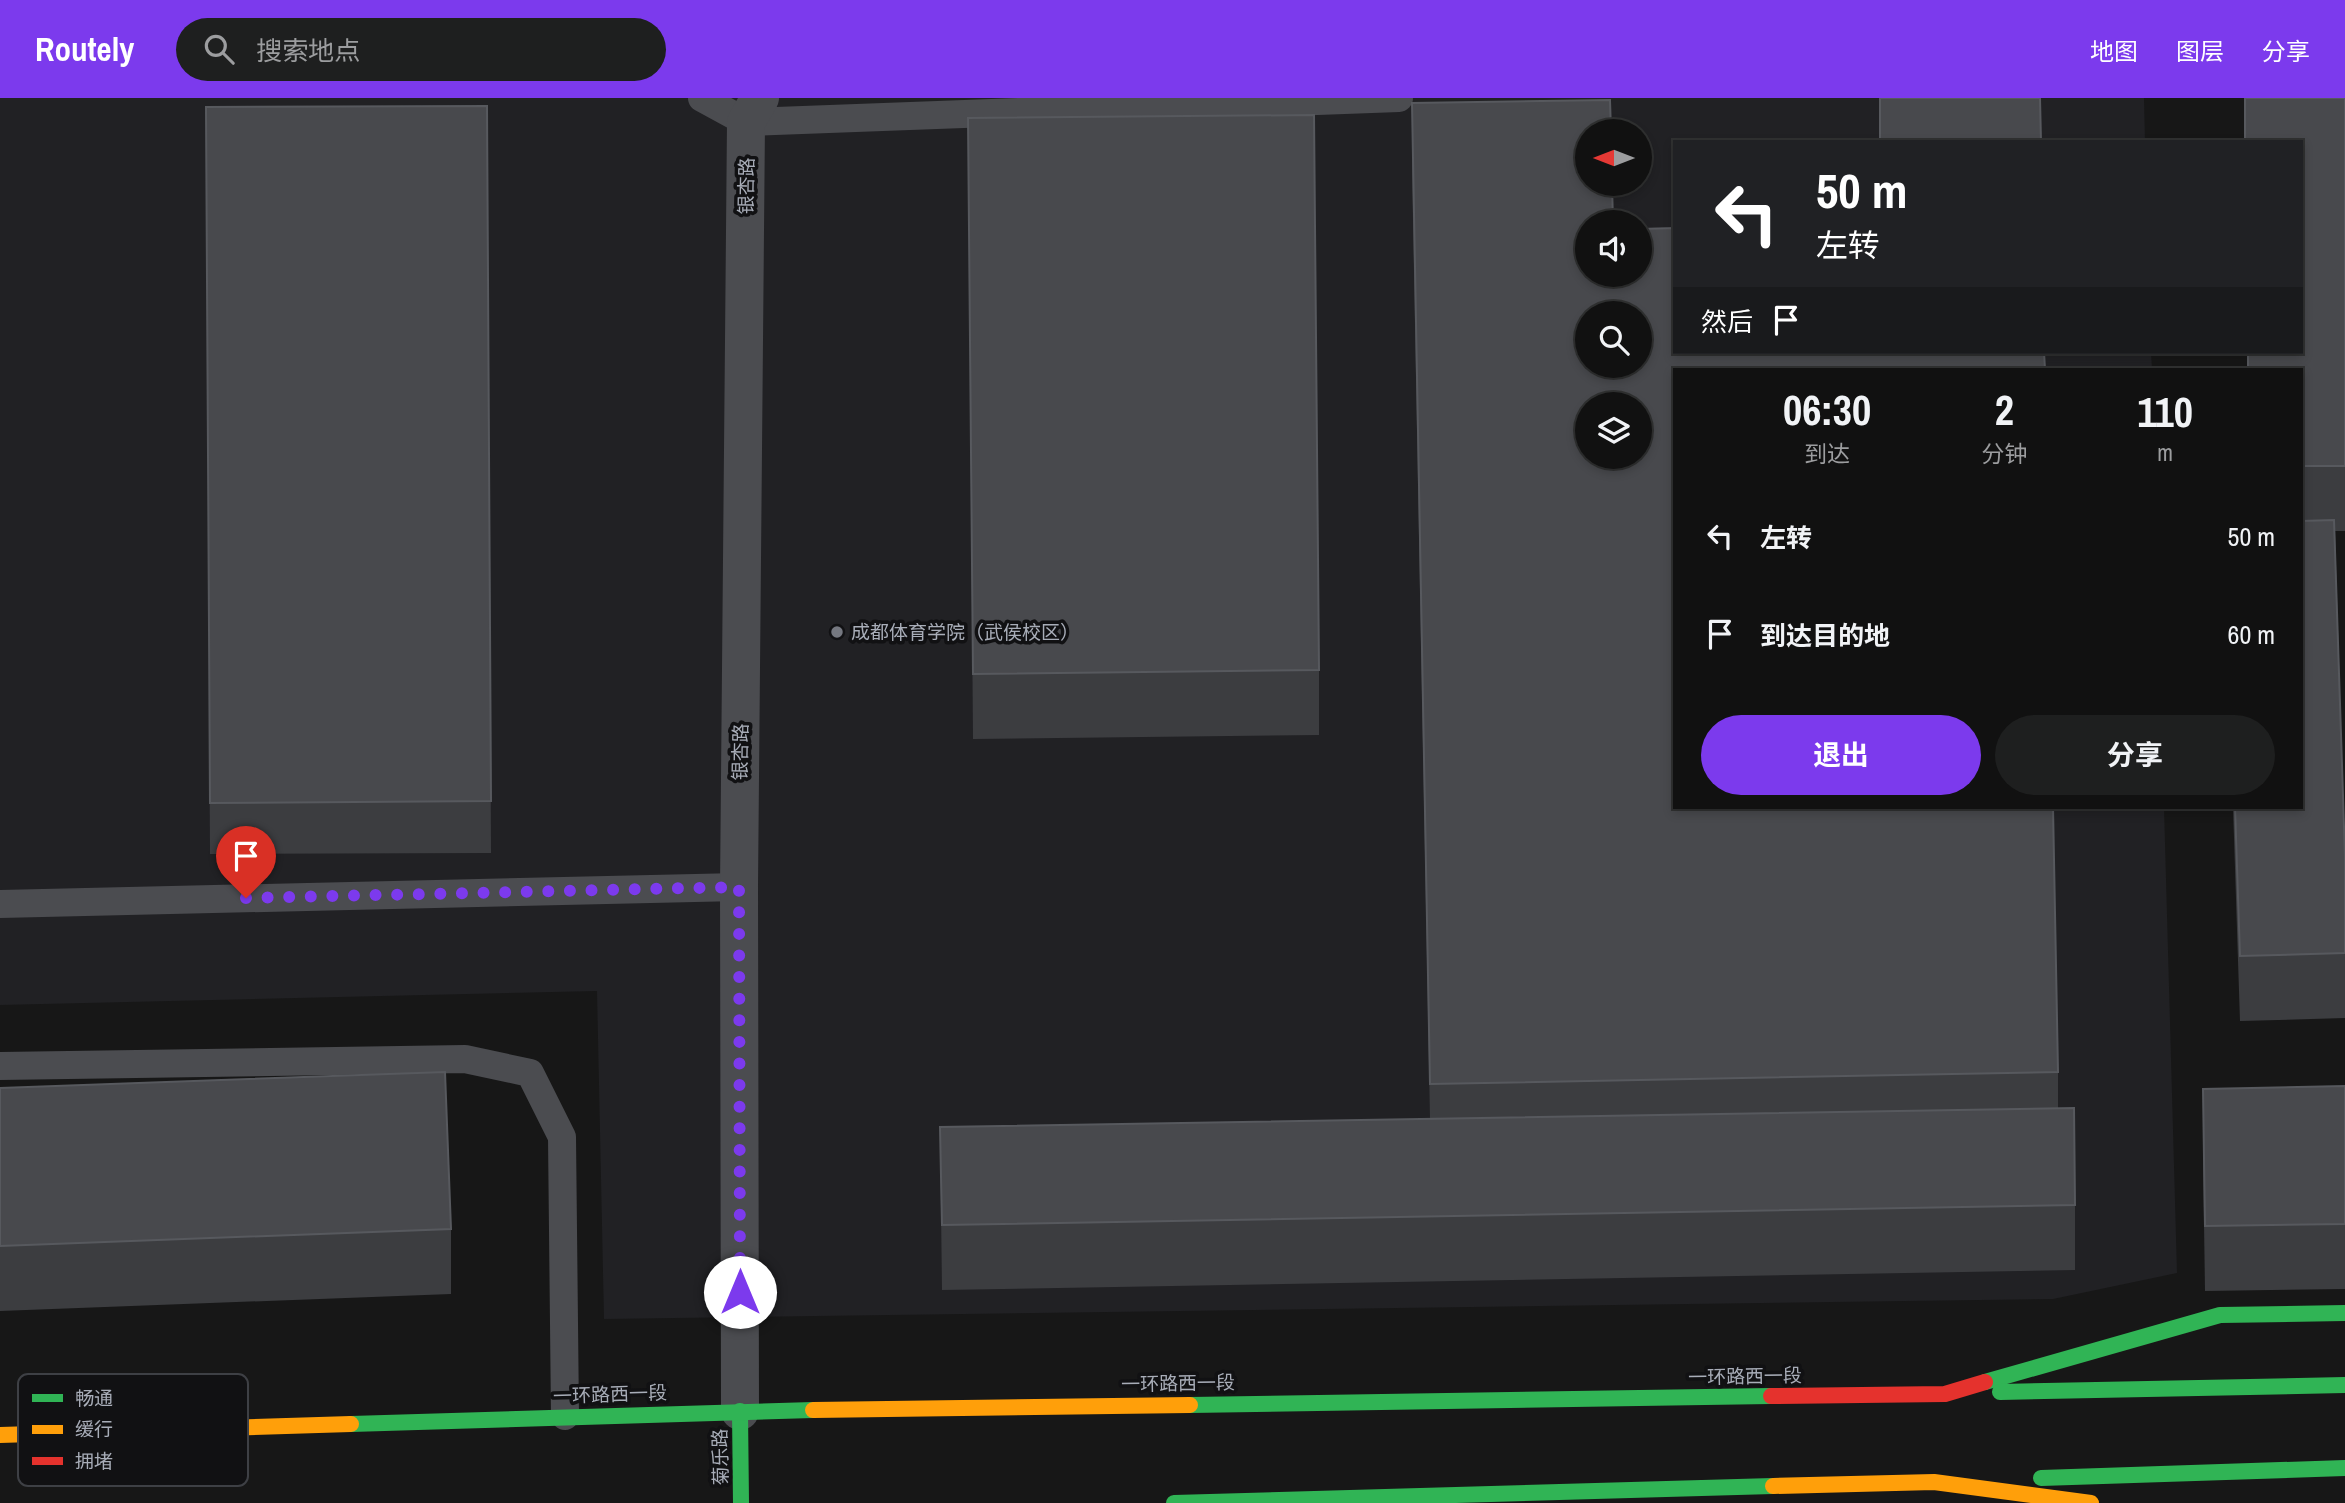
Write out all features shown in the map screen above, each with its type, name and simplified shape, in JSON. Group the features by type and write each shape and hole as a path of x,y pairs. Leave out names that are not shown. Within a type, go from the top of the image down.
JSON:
{"main road":[{"name":"一环路西一段","path":"248,1427 740,1410 1945,1394 2220,1315 2345,1313"},
{"path":"1945,1394 2345,1385"},
{"name":"菊乐路","path":"740,1410 741,1503"},
{"name":"一环路西一段","path":"0,1435 18,1434"},
{"path":"1174,1503 2345,1468"},
{"path":"1934,1482 2091,1503"}],"street":[{"name":"银杏路","path":"740,1410 739,887 753,110"}],"lane":[{"path":"702,98 753,110 1399,98"},
{"path":"0,904 739,887"},
{"path":"0,1066 465,1059 530,1073 562,1137 565,1416"}],"shaded area":[{"name":"成都体育学院（武侯校区）","path":"0,98 2144,98 2145,140 1673,140 1673,354 2151,354 2152,368 1673,368 1673,809 2164,809 2177,1273 2053,1299 604,1319 597,991 0,1005"}],"building":[{"path":"1880,98 2040,98 2041,140 1880,140"},
{"path":"2245,98 2345,98 2345,466 2303,466 2303,368 2248,368 2248,354 2303,354 2303,140 2245,140"},
{"path":"1610,100 1611,119 1575,119 1575,196 1612,196 1613,210 1575,210 1575,287 1652,287 1652,229 1673,228 1673,354 2044,354 2045,368 1673,368 1673,809 2053,809 2058,1072 1430,1084 1412,103"},
{"path":"487,106 491,801 210,803 206,107"},
{"path":"1314,115 1319,670 973,674 968,118"},
{"path":"2334,520 2345,857 2345,953 2240,956 2235,809 2303,809 2303,521"},
{"path":"445,1072 451,1229 0,1246 0,1088"},
{"path":"2345,1086 2345,1224 2205,1226 2203,1089"},
{"path":"2074,1108 2075,1205 942,1225 940,1127"}],"traffic: fast":[{"path":"1985,1382 2220,1315 2345,1313"},
{"path":"2000,1392 2345,1385"},
{"path":"1190,1405 1771,1396"},
{"path":"351,1424 813,1410"},
{"path":"740,1411 741,1503"},
{"path":"2041,1478 2345,1468"},
{"path":"1174,1503 1773,1486"}],"traffic: slow":[{"path":"813,1410 1190,1405"},
{"path":"248,1427 351,1424"},
{"path":"0,1435 18,1434"},
{"path":"1773,1486 1934,1482 2091,1503"}],"traffic: jam":[{"path":"1771,1396 1945,1394 1985,1382"}],"place":[{"name":"成都体育学院（武侯校区）","path":"837,632"}],"route":[{"path":"246,898 739,887 740,1292"}]}
